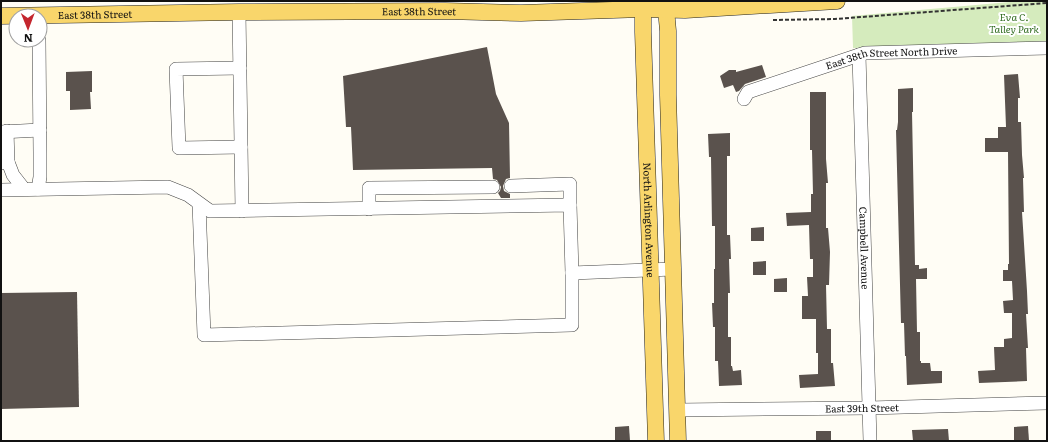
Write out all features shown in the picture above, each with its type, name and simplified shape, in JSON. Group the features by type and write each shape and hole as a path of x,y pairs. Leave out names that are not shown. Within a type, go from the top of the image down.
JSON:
{"main road":[{"name":"East 38th Street","path":"48,16 239,12 445,11 521,13 645,5 664,5 685,10 837,1"},
{"name":"North Arlington Avenue","path":"645,5 650,270 656,441"},
{"path":"664,5 678,441"}],"street":[{"path":"239,12 242,211"},
{"path":"38,189 40,177 39,48"},
{"name":"East 38th Street North Drive","path":"744,98 748,92 865,53 1047,48"},
{"name":"Campbell Avenue","path":"859,55 870,441"},
{"path":"240,68 176,69 178,148 241,147"},
{"path":"24,189 4,162 4,132 40,130"},
{"path":"199,204 204,335 572,325 570,184 511,186"},
{"path":"1,190 168,187 188,196 210,211 570,205"},
{"path":"369,209 369,188 493,187"},
{"path":"572,273 673,269"},
{"name":"East 39th Street","path":"678,410 869,408 1047,403"}],"green space":[{"name":"Eva C. Talley Park","path":"1020,1 1047,1 1047,42 853,48 852,16"}],"building":[{"path":"487,47 496,94 509,123 510,178 506,179 503,186 504,191 510,194 510,198 501,198 498,193 501,187 497,180 493,179 492,168 353,170 351,127 346,127 343,76"},
{"path":"762,65 766,77 745,84 739,91 736,92 733,85 724,88 720,76 729,70 736,70 736,72"},
{"path":"92,71 92,92 90,92 91,109 70,110 70,91 66,91 66,72"},
{"path":"1018,74 1020,98 1018,98 1018,122 1021,122 1024,178 1024,212 1022,212 1028,314 1026,314 1028,348 1026,348 1027,381 979,383 978,371 995,370 994,347 1004,347 1004,339 1012,338 1012,313 1004,313 1003,301 1013,300 1012,281 1003,281 1003,270 1008,270 1009,264 1008,152 985,152 985,138 998,138 998,127 1006,127 1004,75"},
{"path":"913,88 912,112 915,265 919,265 919,269 927,268 927,279 916,279 917,332 920,332 920,361 921,363 930,363 931,371 942,371 942,383 907,385 904,323 901,323 896,130 898,122 898,89"},
{"path":"810,92 826,92 826,159 828,183 826,183 826,228 828,228 830,252 829,285 826,285 827,329 831,329 831,363 833,363 835,386 800,388 799,375 818,374 818,353 816,353 816,319 802,319 802,296 808,296 807,277 813,277 813,259 810,259 809,225 787,226 786,213 811,212 811,194 813,194 812,150 810,150"},
{"path":"730,133 730,156 727,156 727,235 730,235 731,259 729,259 730,293 728,293 728,337 731,337 731,366 733,371 741,370 742,385 719,386 718,361 715,361 715,327 713,327 712,303 714,303 715,226 712,226 711,157 709,157 708,134"},
{"path":"764,227 764,241 751,241 751,228"},
{"path":"766,261 766,275 753,275 753,262"},
{"path":"787,278 787,292 774,292 774,279"},
{"path":"77,292 79,407 1,409 1,293"},
{"path":"629,426 630,441 615,441 615,427"},
{"path":"1028,426 1029,441 1014,441 1014,427"},
{"path":"948,429 949,441 913,441 912,430"},
{"path":"816,431 831,431 831,441 816,441"}]}
